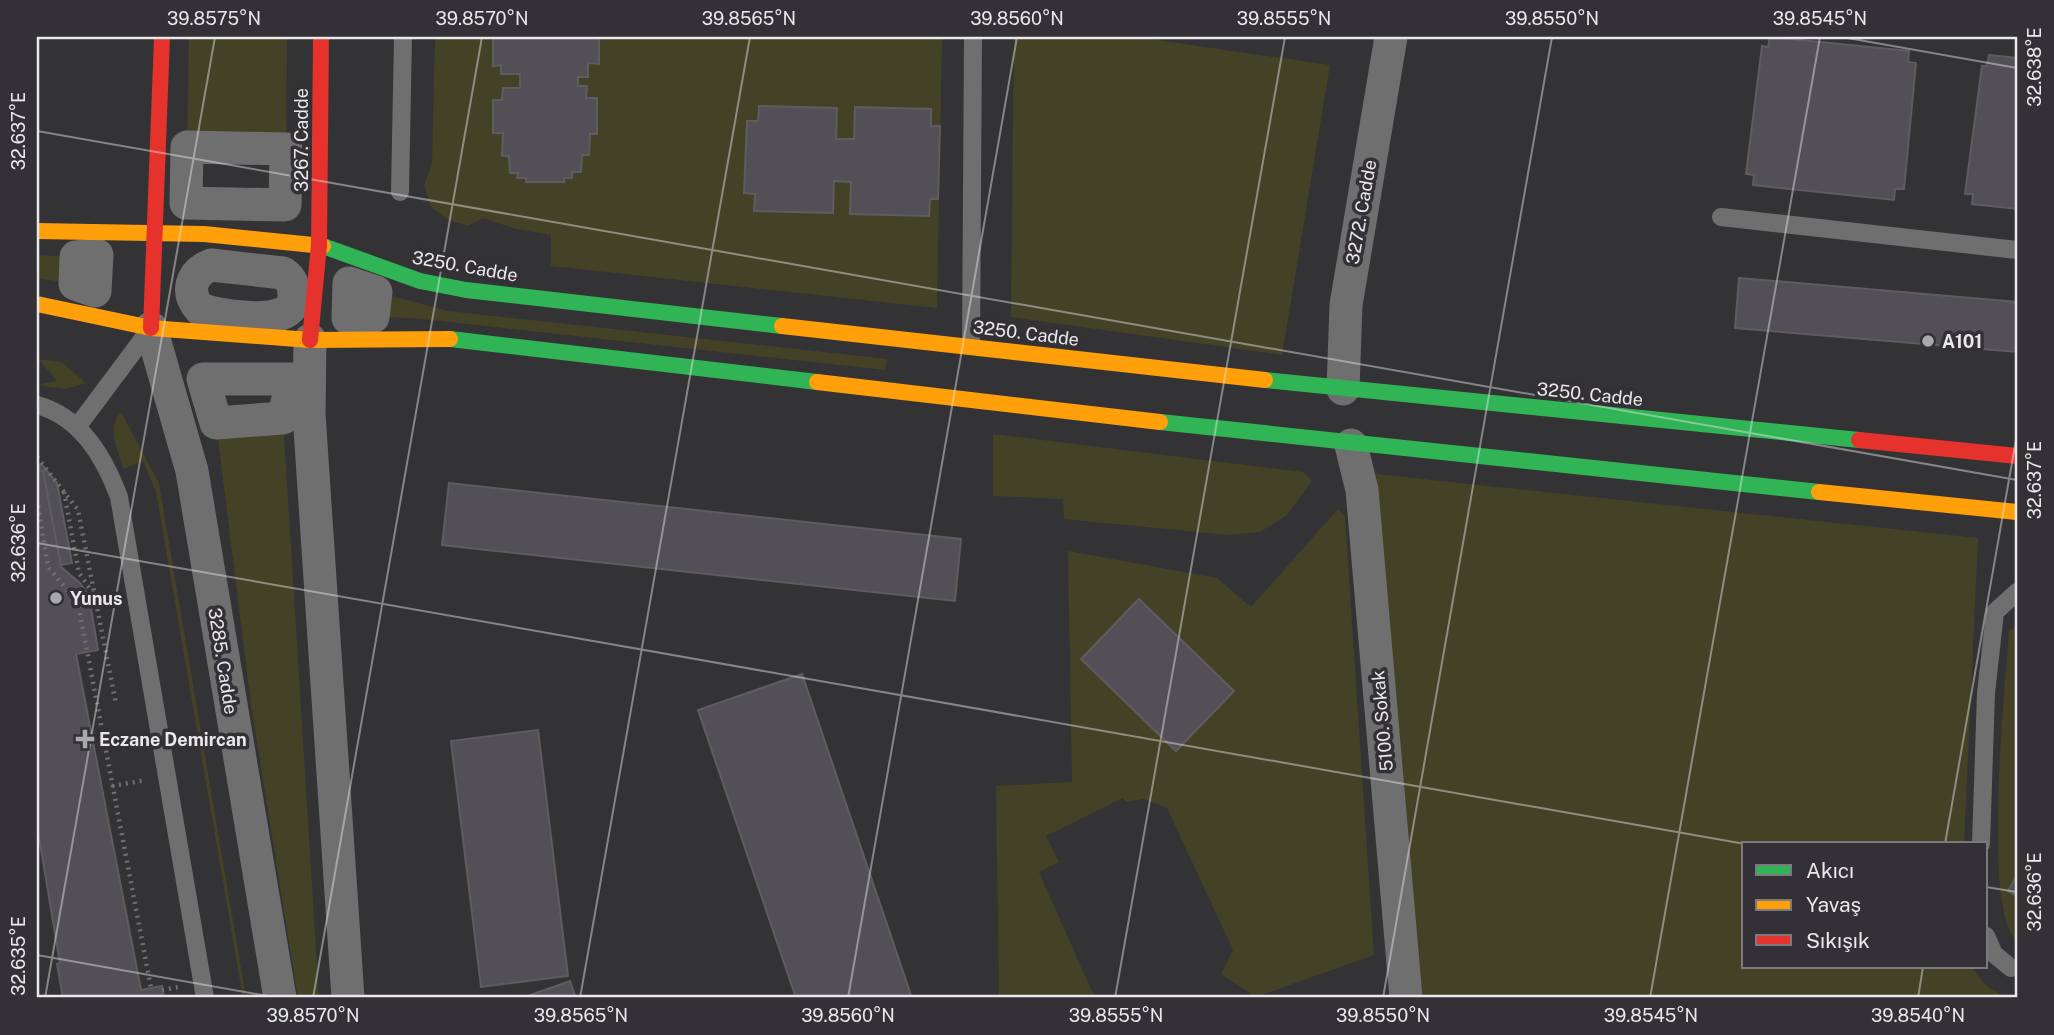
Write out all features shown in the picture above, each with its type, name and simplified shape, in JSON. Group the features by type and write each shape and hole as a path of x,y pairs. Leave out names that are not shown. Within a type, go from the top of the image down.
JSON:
{"street":[{"path":"151,328 162,37"},
{"name":"3267. Cadde","path":"310,340 319,244 321,37"},
{"name":"3272. Cadde","path":"1347,417 1346,305 1391,37"},
{"name":"3250. Cadde","path":"37,231 153,232 319,244 420,281 466,290 971,346 1347,417 2017,512"},
{"name":"3250. Cadde","path":"37,304 151,328 310,340 455,339 1347,417 2017,456"},
{"name":"3285. Cadde","path":"151,328 192,471 280,998"},
{"path":"310,340 309,414 348,998"},
{"name":"5100. Sokak","path":"1347,417 1362,490 1406,998"}],"lane":[{"path":"400,192 403,37"},
{"path":"971,346 973,37"},
{"path":"1721,218 2017,250"},
{"path":"77,427 151,328"},
{"path":"37,405 77,427 109,468 119,497 205,998"},
{"path":"1981,842 1986,693 1995,612 2017,592"},
{"path":"1988,940 1994,954 2011,968"}],"path":[{"path":"37,457 78,510 116,704"},
{"path":"63,488 79,573 95,597"},
{"path":"37,499 48,567 78,603 151,988"},
{"path":"112,786 139,782"}],"shaded area":[{"path":"189,37 287,37 286,149 187,147"},
{"path":"435,37 942,37 937,308 551,266 551,235 516,229 483,218 468,226 448,220 431,207 424,185 432,163"},
{"path":"1014,37 1136,37 1330,65 1282,355 1011,317"},
{"path":"37,255 76,257 75,284 37,278"},
{"path":"376,292 448,311 887,359 885,370 413,318 373,317"},
{"path":"37,359 62,362 86,383 66,389 37,385 57,381 40,361 37,367"},
{"path":"121,412 159,483 246,998 243,998 156,492 143,461 124,469 114,432 114,425"},
{"path":"283,418 319,998 298,998 251,705 216,423"},
{"path":"993,434 1303,472 1312,481 1287,515 1260,532 1229,535 1064,519 1063,499 993,496"},
{"path":"1376,474 1978,538 1964,842 1742,842 1742,968 1972,968 1988,987 2008,998 1422,998"},
{"path":"1338,509 1345,517 1374,955 1256,997 1221,974 1233,950 1167,808 1144,799 1126,802 1123,798 1046,836 1059,862 1039,872 1095,998 999,998 996,786 1072,782 1068,551 1217,578 1251,607"},
{"path":"2017,625 2017,941 2006,921 2000,887 1998,794 2009,631"}],"building":[{"path":"493,37 599,38 599,64 588,63 588,77 578,77 578,86 587,86 586,98 597,98 597,134 590,134 589,155 582,155 581,172 572,172 572,178 564,178 564,182 526,182 526,178 517,178 518,173 510,173 509,156 502,156 503,133 493,133 493,100 502,100 503,88 520,88 520,74 501,74 501,65 493,66"},
{"path":"1770,37 1909,51 1908,62 1916,63 1904,189 1895,189 1894,200 1753,185 1754,175 1746,174 1762,46 1768,47"},
{"path":"1989,55 2017,58 2017,209 1972,204 1973,194 1965,194 1982,66 1987,66"},
{"path":"759,106 837,108 836,139 854,139 855,107 931,109 931,126 940,126 938,199 930,199 929,216 850,214 851,182 834,181 833,213 754,211 755,194 744,193 747,121 758,121"},
{"path":"1739,278 2017,302 2017,352 1735,328"},
{"path":"37,464 42,465 57,483 72,563 61,565 43,471 37,470"},
{"path":"37,470 43,471 61,567 80,583 89,596 98,650 76,654 141,990 162,986 164,998 63,998 57,964 60,963 37,825"},
{"path":"449,483 961,539 955,601 442,545"},
{"path":"1139,599 1234,691 1176,751 1081,659"},
{"path":"802,674 912,998 796,998 698,710"},
{"path":"538,730 568,976 481,987 451,741"},
{"path":"2017,875 2017,896 2008,891"},
{"path":"570,981 576,998 522,998"}],"traffic: fast":[{"path":"323,246 420,281 466,290 782,326"},
{"path":"450,339 817,382"},
{"path":"1265,380 1859,440"},
{"path":"1160,422 1819,492"}],"traffic: slow":[{"path":"37,231 204,234 323,246"},
{"path":"37,304 151,328 310,340 450,339"},
{"path":"782,326 1265,380"},
{"path":"817,382 1160,422"},
{"path":"1819,492 2017,512"}],"traffic: jam":[{"path":"151,328 162,37"},
{"path":"310,340 319,245 321,37"},
{"path":"1859,440 2017,456"}],"place":[{"name":"A101","path":"1928,341"},
{"name":"Yunus","path":"56,598"},
{"name":"Eczane Demircan","path":"85,739"}]}
